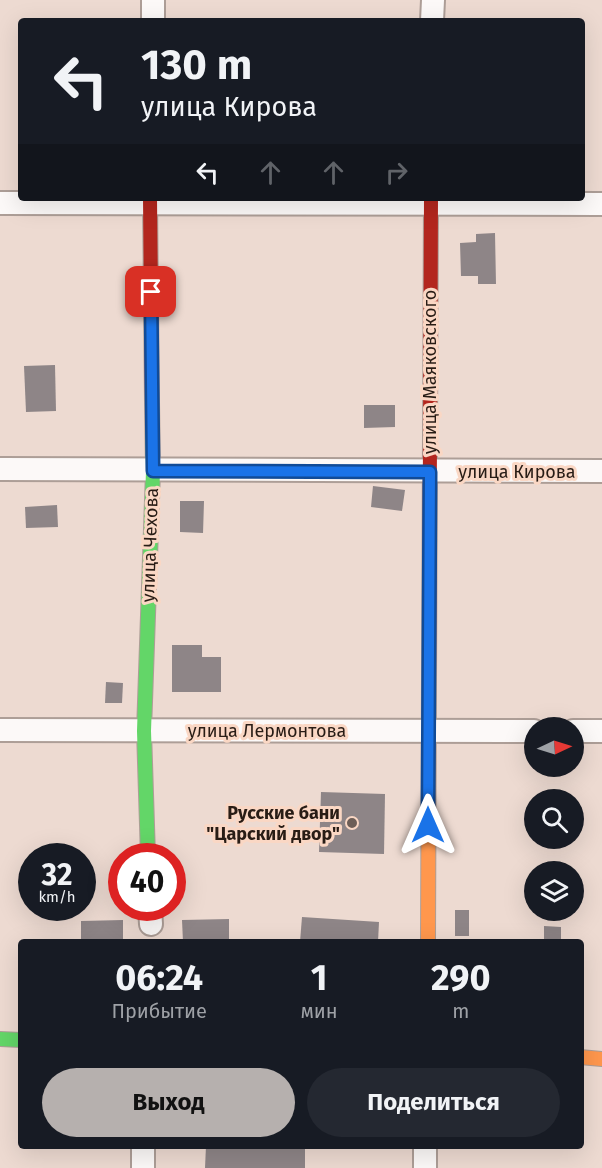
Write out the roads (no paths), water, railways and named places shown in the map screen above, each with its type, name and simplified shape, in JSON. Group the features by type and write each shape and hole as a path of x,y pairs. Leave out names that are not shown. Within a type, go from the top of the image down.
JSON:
{"street":[{"path":"153,0 153,18"},
{"path":"432,18 433,0"},
{"path":"0,203 100,201"},
{"name":"улица Чехова","path":"148,843 144,731 153,471 150,201"},
{"path":"430,201 602,204"},
{"name":"улица Маяковского","path":"428,939 430,201"},
{"name":"улица Кирова","path":"0,470 602,471"},
{"name":"улица Лермонтова","path":"0,730 524,731"},
{"path":"584,731 602,731"},
{"path":"0,1039 18,1040"},
{"path":"584,1057 602,1059"},
{"path":"143,1149 143,1168"},
{"path":"425,1149 425,1168"}],"place":[{"name":"Русские бани \"Царский двор\"","path":"352,823"}]}
